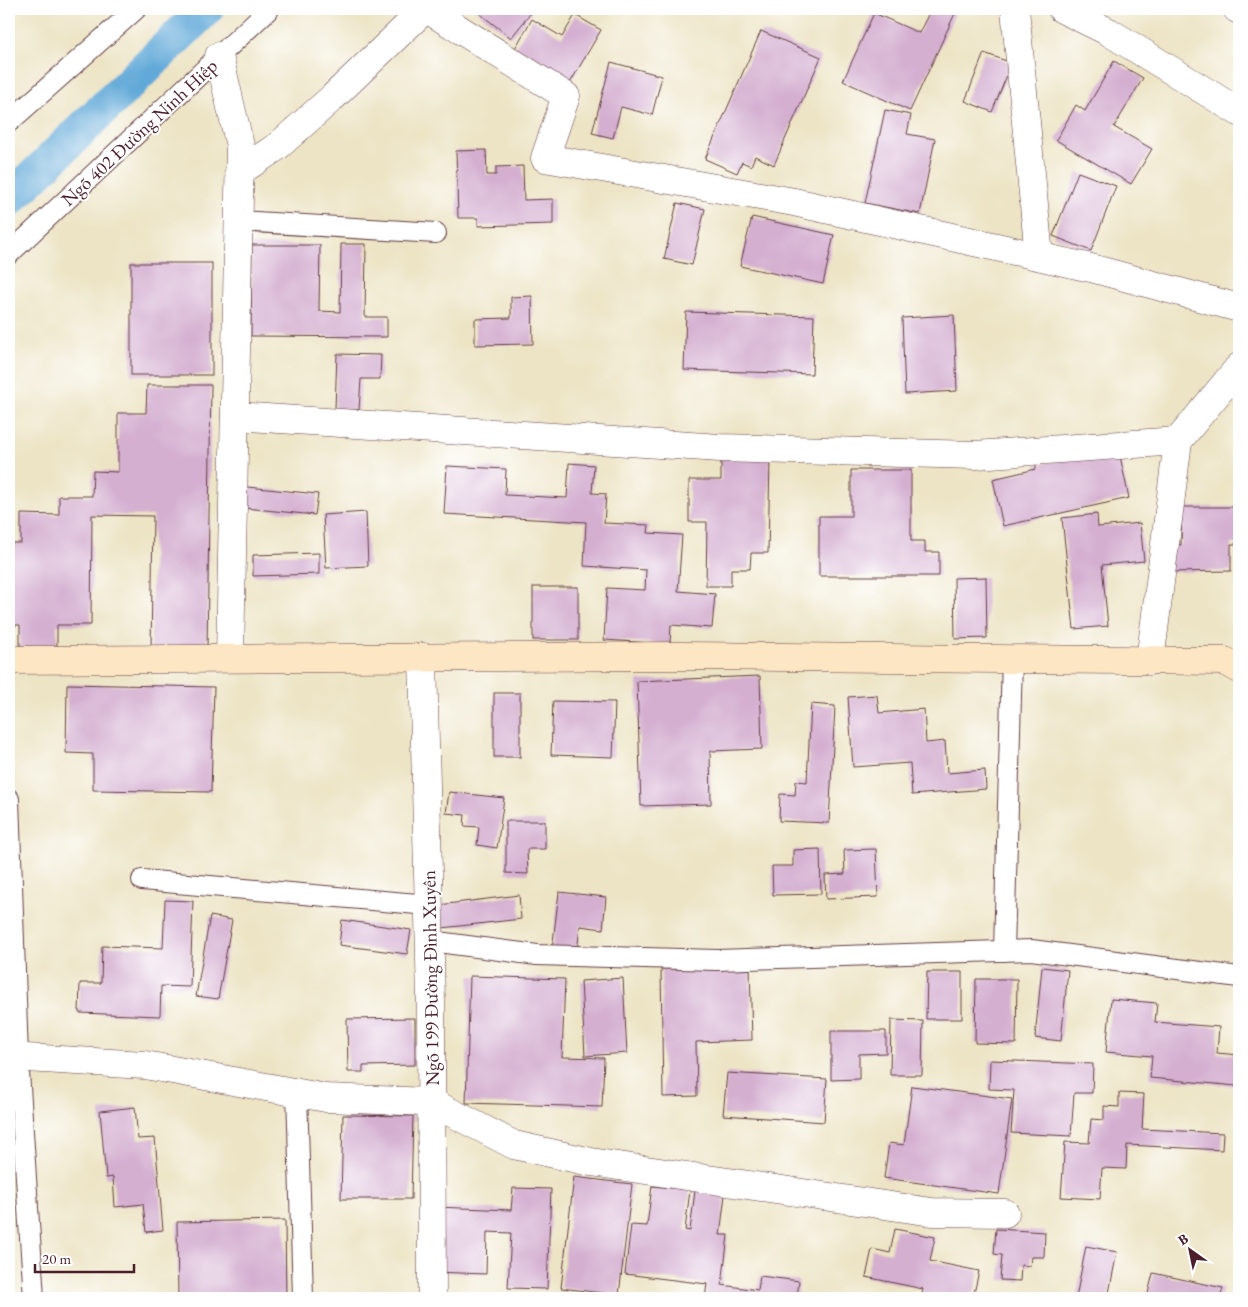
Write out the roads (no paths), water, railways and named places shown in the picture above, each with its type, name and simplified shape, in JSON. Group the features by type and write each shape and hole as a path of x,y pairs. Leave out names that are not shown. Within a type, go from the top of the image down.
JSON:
{"street":[{"path":"239,172 278,146 426,9 566,96 545,158 794,202 1091,268 1239,308"},
{"path":"1015,9 1039,256"},
{"path":"1062,9 1108,32 1239,112"},
{"path":"219,56 240,146 230,658"},
{"path":"1150,661 1178,441 1239,367"},
{"path":"235,416 720,448 955,454 1178,441"},
{"path":"9,660 680,656 1226,662 1239,669"},
{"name":"Ngõ 199 Đường Đình Xuyên","path":"423,657 430,941 432,1298"},
{"path":"13,1057 145,1065 326,1098 431,1102 514,1145 591,1162 932,1212 1005,1213"}],"lane":[{"path":"9,122 136,9"},
{"name":"Ngõ 402 Đường Ninh Hiệp","path":"9,254 269,9"},
{"path":"238,221 436,234"},
{"path":"1004,951 1012,659"},
{"path":"9,800 13,1057 34,1298"},
{"path":"142,880 429,905"},
{"path":"430,941 537,955 717,960 1031,950 1239,977"},
{"path":"298,1092 303,1298"}],"waterway":[{"path":"9,200 206,9"}]}
